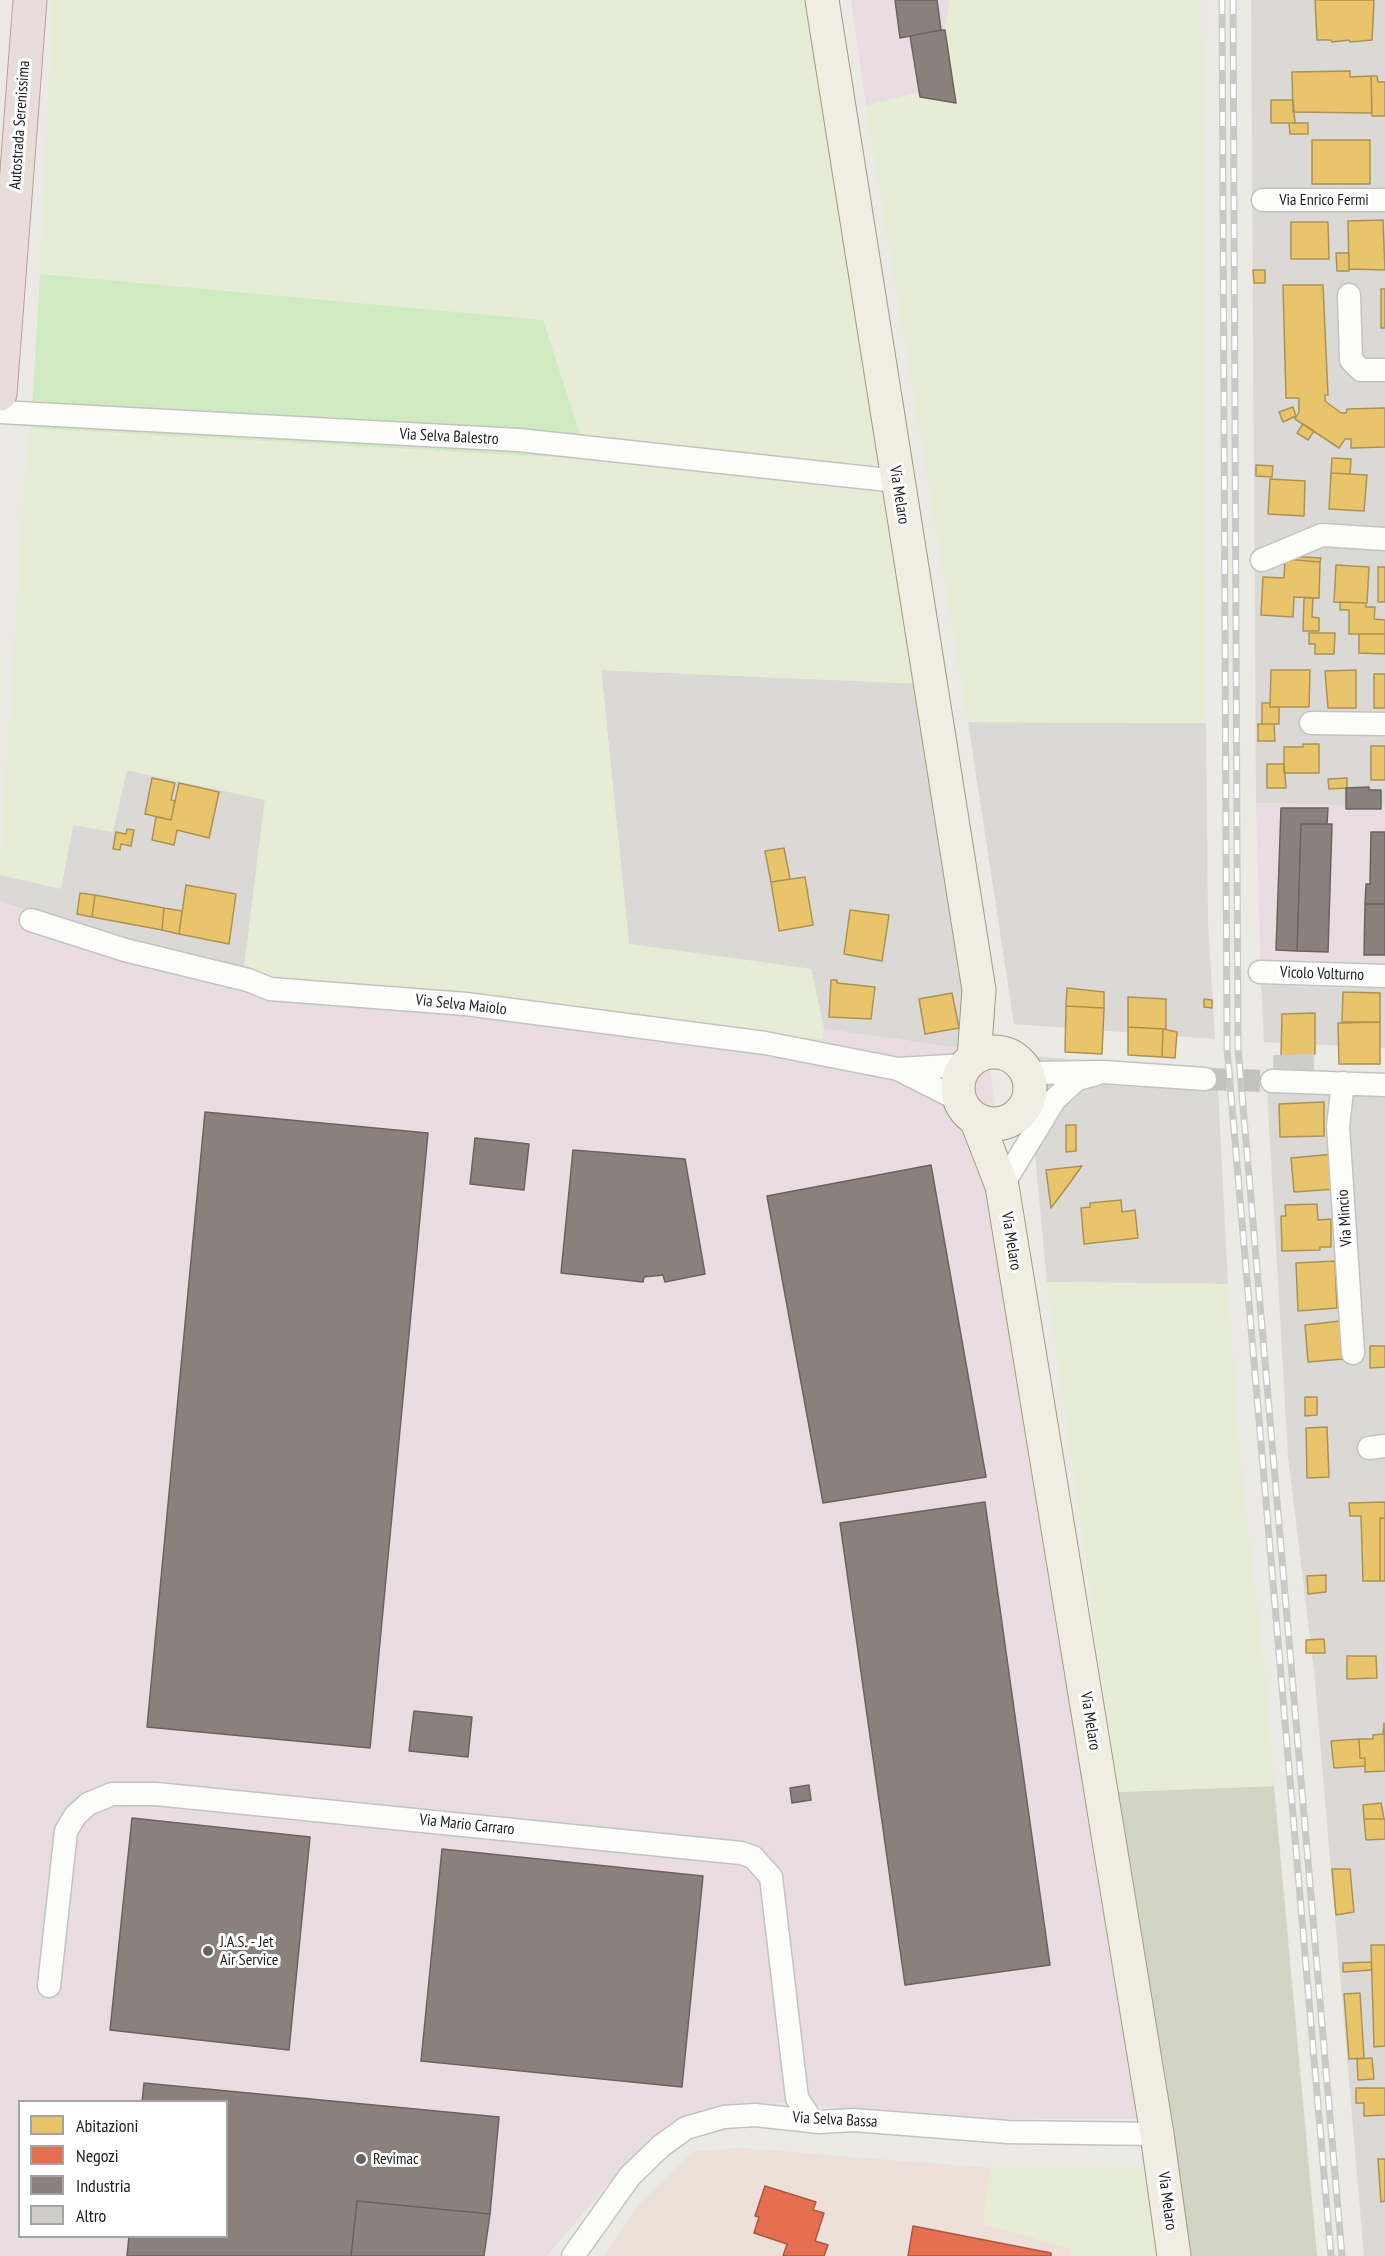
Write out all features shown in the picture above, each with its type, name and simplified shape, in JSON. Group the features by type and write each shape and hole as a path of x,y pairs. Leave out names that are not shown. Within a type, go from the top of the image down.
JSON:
{"highway":[{"name":"Autostrada Serenissima","path":"0,394 30,0"}],"main road":[{"name":"Via Melaro","path":"822,0 979,990 993,1062 1030,1084 1024,1107 1008,1143 1002,1186"},
{"name":"Via Melaro","path":"993,1062 958,1083 1002,1186 1157,2133 1174,2256"},
{"path":"968,1110 997,1123 1008,1121 1024,1107"}],"street":[{"name":"Via Enrico Fermi","path":"1263,200 1385,200"},
{"path":"1349,295 1351,360 1361,370 1385,370"},
{"name":"Via Selva Balestro","path":"0,412 519,440 897,481"},
{"path":"1262,560 1322,535 1385,539"},
{"path":"1311,723 1385,724"},
{"name":"Via Selva Maiolo","path":"31,920 125,950 248,980 270,989 466,1004 765,1043 898,1069 993,1062 1205,1079"},
{"name":"Vicolo Volturno","path":"1260,972 1385,976"},
{"name":"Via Selva Maiolo","path":"898,1069 968,1110"},
{"path":"1002,1186 1055,1099 1077,1079 1103,1072"},
{"path":"1272,1081 1385,1085"},
{"name":"Via Mincio","path":"1343,1083 1338,1126 1353,1353"},
{"name":"Via Mario Carraro","path":"49,1986 66,1831 75,1816 88,1804 112,1794 156,1794 741,1853 753,1857 771,1877 797,2098 812,2121 820,2122"},
{"name":"Via Selva Bassa","path":"573,2256 630,2176 661,2146 686,2128 724,2117 755,2115 820,2122 853,2120 1008,2132 1157,2133"}],"shaded area":[{"path":"851,0 950,0 945,30 956,103 920,97 919,92 866,106"},
{"path":"1251,0 1385,0 1385,806 1256,803"},
{"path":"601,670 926,684 986,1045 967,1049 824,1029 811,969 629,944"},
{"path":"968,722 1206,723 1208,923 1215,1039 1014,1024"},
{"path":"126,770 265,799 244,969 115,943 0,901 0,875 61,888 73,824"},
{"path":"1256,803 1385,806 1385,987 1327,988 1261,984"},
{"path":"0,901 115,943 204,965 821,1039 824,1029 967,1049 986,1045 1152,2119 940,2119 790,2103 741,2105 710,2111 671,2123 612,2179 547,2256 0,2256"},
{"path":"1261,984 1327,988 1385,987 1385,1048 1264,1042"},
{"path":"1018,1055 1217,1070 1228,1284 1047,1282 1034,1144"},
{"path":"1266,1073 1385,1079 1385,2256 1364,2256 1314,1671 1288,1456"},
{"path":"1274,1786 1317,2256 1185,2256 1118,1792"},
{"path":"740,2148 990,2168 983,2224 1072,2249 1071,2256 604,2256 638,2205 694,2151"}],"green space":[{"path":"53,0 820,0 926,684 601,670 629,944 811,969 824,1029 822,1039 640,1037 270,988 244,969 265,800 127,770 113,832 73,825 61,889 0,875 25,480 31,428 587,459 543,320 40,274"},
{"path":"950,0 1201,0 1206,723 968,722 866,106 919,92 920,97 956,102 945,30"},
{"path":"40,274 543,320 588,459 31,428"},
{"path":"1047,1282 1228,1284 1240,1461 1265,1676 1274,1786 1118,1792"},
{"path":"990,2168 1135,2169 1160,2172 1172,2256 1071,2256 1072,2249 983,2224"}],"building: Abitazioni":[{"path":"1315,0 1374,0 1372,40 1332,42 1331,40 1317,40"},
{"path":"1350,71 1350,77 1371,76 1372,113 1293,112 1292,72"},
{"path":"1371,76 1377,76 1378,82 1385,82 1385,116 1372,116"},
{"path":"1271,100 1293,100 1295,123 1271,123"},
{"path":"1289,123 1308,123 1308,134 1290,134"},
{"path":"1312,140 1370,140 1370,184 1312,184"},
{"path":"1383,220 1385,270 1349,269 1348,221"},
{"path":"1291,222 1328,222 1329,259 1291,259"},
{"path":"1336,253 1349,253 1349,271 1337,271"},
{"path":"1253,270 1265,270 1265,283 1254,283"},
{"path":"1283,285 1323,285 1328,395 1325,395 1325,401 1341,413 1346,413 1347,409 1385,408 1385,447 1351,448 1351,439 1345,439 1339,448 1295,419 1299,412 1299,398 1286,398"},
{"path":"1381,289 1385,289 1385,328 1381,328"},
{"path":"1293,407 1296,416 1283,422 1279,412"},
{"path":"1303,424 1314,431 1308,440 1297,433"},
{"path":"1332,458 1351,459 1350,474 1331,473"},
{"path":"1256,465 1273,466 1272,477 1256,476"},
{"path":"1331,473 1367,475 1364,511 1329,509"},
{"path":"1270,479 1305,481 1304,516 1268,514"},
{"path":"1285,556 1321,558 1320,562 1285,559"},
{"path":"1285,559 1320,562 1319,598 1294,597 1293,617 1261,615 1263,577 1284,578"},
{"path":"1336,565 1369,567 1367,603 1334,602"},
{"path":"1378,567 1385,567 1385,602 1378,602"},
{"path":"1304,598 1313,598 1312,617 1319,618 1319,631 1303,631"},
{"path":"1340,602 1366,603 1366,607 1375,607 1374,619 1385,620 1385,634 1349,634 1349,610 1340,610"},
{"path":"1309,633 1335,633 1334,654 1315,654 1315,644 1309,644"},
{"path":"1359,634 1385,634 1385,654 1359,653"},
{"path":"1271,670 1310,670 1309,707 1270,707"},
{"path":"1356,670 1356,708 1328,708 1325,671"},
{"path":"1374,674 1385,674 1385,708 1374,708"},
{"path":"1262,703 1270,703 1270,707 1279,707 1279,724 1262,724"},
{"path":"1258,724 1274,724 1275,741 1258,741"},
{"path":"1303,744 1319,744 1319,773 1284,773 1284,747 1303,747"},
{"path":"1371,746 1385,746 1385,780 1371,780"},
{"path":"1267,764 1284,764 1286,788 1267,788"},
{"path":"152,778 175,783 171,800 175,801 171,820 145,814"},
{"path":"1347,778 1347,788 1329,789 1328,779"},
{"path":"179,783 219,792 209,838 177,830 174,845 152,840 156,817 171,820"},
{"path":"127,829 134,830 131,846 121,844 120,850 113,849 116,832 126,834"},
{"path":"784,848 790,879 771,882 765,851"},
{"path":"805,877 813,925 779,931 771,882"},
{"path":"186,885 236,894 229,944 179,934"},
{"path":"80,893 95,895 92,917 77,914"},
{"path":"95,895 164,908 162,930 92,917"},
{"path":"164,908 182,911 179,934 162,930"},
{"path":"850,910 889,915 882,961 844,954"},
{"path":"831,980 837,980 837,983 875,987 871,1019 829,1017"},
{"path":"1067,988 1104,992 1104,1008 1066,1006"},
{"path":"1343,992 1380,993 1380,1022 1342,1022"},
{"path":"952,993 959,1028 925,1034 919,999"},
{"path":"1128,997 1166,999 1166,1029 1128,1027"},
{"path":"1204,999 1212,1000 1212,1008 1204,1007"},
{"path":"1066,1006 1104,1008 1102,1054 1065,1052"},
{"path":"1315,1013 1315,1054 1281,1056 1282,1014"},
{"path":"1380,1022 1380,1064 1339,1064 1338,1023"},
{"path":"1128,1027 1163,1029 1162,1057 1128,1055"},
{"path":"1163,1029 1177,1032 1175,1058 1162,1057"},
{"path":"1324,1102 1324,1136 1280,1137 1279,1104"},
{"path":"1066,1125 1076,1125 1076,1151 1066,1152"},
{"path":"1334,1154 1336,1189 1294,1192 1291,1158"},
{"path":"1082,1166 1069,1184 1051,1208 1046,1170"},
{"path":"1121,1200 1122,1212 1135,1210 1138,1238 1084,1244 1081,1208 1090,1207 1090,1203"},
{"path":"1317,1204 1318,1220 1331,1219 1331,1247 1320,1247 1320,1250 1282,1251 1281,1216 1286,1216 1285,1205"},
{"path":"1335,1261 1337,1308 1298,1311 1296,1263"},
{"path":"1340,1321 1343,1359 1308,1362 1305,1325"},
{"path":"1370,1346 1385,1346 1385,1367 1370,1368"},
{"path":"1305,1397 1317,1397 1317,1415 1305,1416"},
{"path":"1327,1427 1329,1477 1307,1478 1306,1428"},
{"path":"1385,1502 1385,1518 1380,1518 1380,1581 1363,1581 1361,1516 1350,1516 1349,1503"},
{"path":"1380,1518 1385,1518 1385,1581 1380,1581"},
{"path":"1326,1575 1326,1592 1308,1594 1307,1576"},
{"path":"1324,1639 1325,1653 1306,1653 1306,1640"},
{"path":"1347,1656 1376,1656 1377,1678 1347,1679"},
{"path":"1384,1723 1385,1771 1365,1772 1365,1758 1360,1758 1359,1739 1373,1739 1373,1735 1383,1734"},
{"path":"1359,1739 1360,1758 1365,1758 1365,1766 1334,1768 1331,1741"},
{"path":"1381,1803 1384,1819 1364,1819 1363,1805"},
{"path":"1364,1819 1385,1819 1385,1839 1366,1840"},
{"path":"1332,1869 1350,1869 1354,1912 1336,1915"},
{"path":"1371,1945 1385,1945 1385,2046 1374,2047"},
{"path":"1371,1962 1372,1970 1343,1972 1343,1963"},
{"path":"1360,1993 1364,2058 1349,2059 1344,1994"},
{"path":"1372,2058 1374,2079 1358,2080 1357,2059"},
{"path":"1356,2088 1385,2088 1385,2115 1364,2116 1364,2103 1356,2103"},
{"path":"1378,2159 1385,2159 1385,2201 1381,2202"}],"building: Negozi":[{"path":"765,2186 816,2202 813,2210 824,2213 815,2241 828,2245 824,2256 783,2256 787,2244 754,2233 759,2217 755,2216"},
{"path":"913,2226 1051,2253 1051,2256 908,2256"}],"building: Industria":[{"path":"895,0 937,0 941,30 900,38"},
{"path":"945,30 956,103 920,97 910,36"},
{"path":"1369,787 1369,790 1381,790 1381,809 1346,809 1346,788"},
{"path":"1281,808 1328,808 1327,824 1301,824 1297,951 1276,950"},
{"path":"1301,824 1332,824 1328,952 1297,951"},
{"path":"1371,832 1385,832 1385,904 1365,904 1366,884 1370,884"},
{"path":"1365,904 1385,904 1385,955 1364,955"},
{"path":"205,1112 428,1133 370,1748 147,1727"},
{"path":"475,1138 529,1144 524,1190 470,1184"},
{"path":"573,1150 685,1159 705,1274 665,1282 663,1275 644,1277 643,1282 561,1273"},
{"path":"931,1165 986,1477 823,1503 767,1196"},
{"path":"985,1502 1050,1965 905,1985 840,1523"},
{"path":"414,1711 472,1717 468,1757 409,1751"},
{"path":"809,1785 811,1800 792,1803 790,1788"},
{"name":"J.A.S. - Jet Air Service","path":"132,1818 310,1837 289,2050 110,2030"},
{"path":"442,1849 703,1876 682,2087 421,2061"},
{"name":"Revimac","path":"144,2083 499,2117 490,2214 357,2201 351,2256 127,2256 129,2238 228,2238 228,2100 142,2100"},
{"path":"357,2201 490,2214 484,2256 351,2256"}],"building: Altro":[{"path":"1313,1054 1313,1071 1274,1070 1274,1056"}],"tunnel":[{"path":"1205,1079 1272,1081"}],"railway":[{"path":"1222,0 1227,1048 1331,2256"},
{"path":"1233,0 1238,1048 1342,2256"}],"place":[{"name":"J.A.S. - Jet Air Service","path":"208,1951"},
{"name":"Revimac","path":"361,2159"}]}
